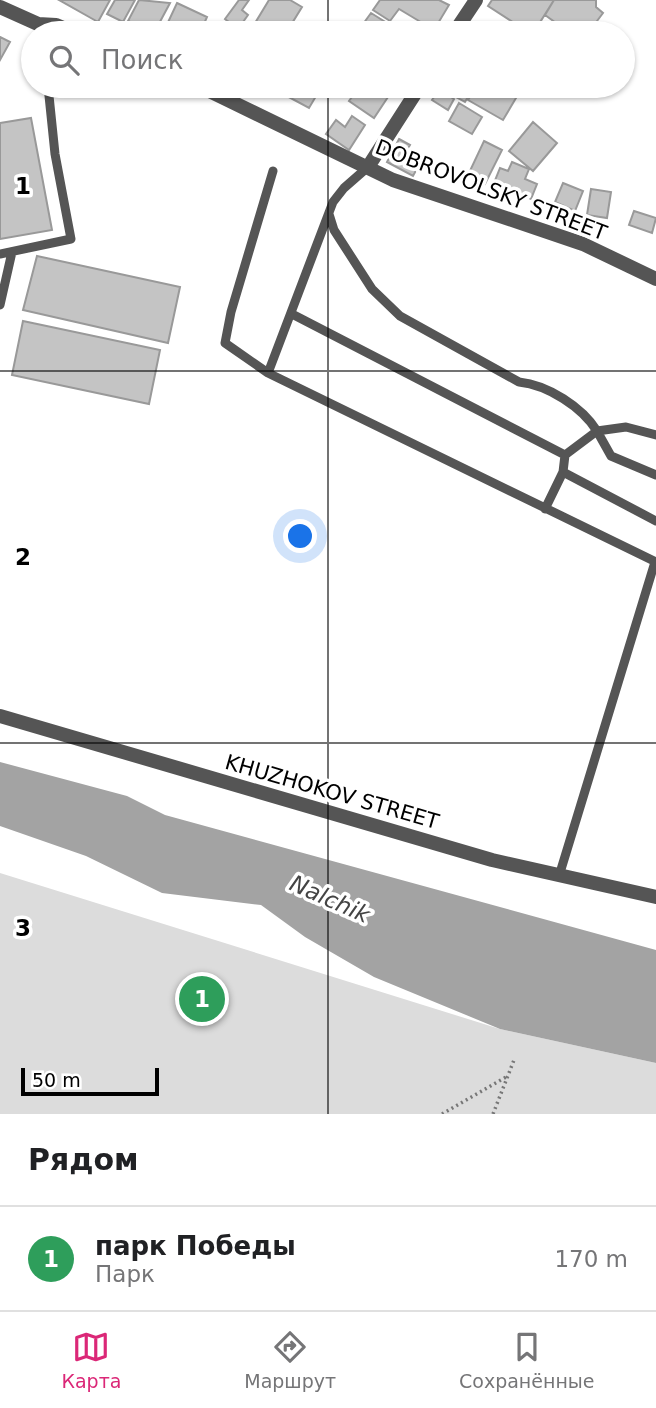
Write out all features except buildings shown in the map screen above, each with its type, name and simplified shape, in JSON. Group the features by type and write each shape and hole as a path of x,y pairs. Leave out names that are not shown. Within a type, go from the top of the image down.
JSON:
{"street":[{"path":"462,21 476,0"},
{"path":"0,7 25,21"},
{"name":"DOBROVOLSKY STREET","path":"224,98 393,180 583,244 656,279"},
{"path":"368,167 412,98"},
{"name":"KHUZHOKOV STREET","path":"0,716 492,860 656,897"}],"lane":[{"path":"0,254 71,239 55,154 49,98"},
{"path":"268,373 329,214 344,188 368,167"},
{"path":"273,171 231,312 225,343 268,373 656,562 559,876"},
{"path":"329,214 334,230 372,289 400,316 519,382 535,384 587,415 611,456 656,475"},
{"path":"0,305 12,252"},
{"path":"292,314 565,455"},
{"path":"545,509 563,472 565,455 597,432 626,427 656,435"},
{"path":"563,472 656,522"}],"path":[{"path":"494,1114 514,1060"},
{"path":"442,1114 506,1077"}],"shaded area":[{"path":"0,873 500,1029 656,1063 656,1114 0,1114"}],"water":[{"name":"Nalchik","path":"0,762 127,796 165,815 656,950 656,1063 500,1029 374,977 305,937 261,905 162,893 86,856 0,826"}],"place":[{"name":"парк Победы","path":"202,999"}]}
